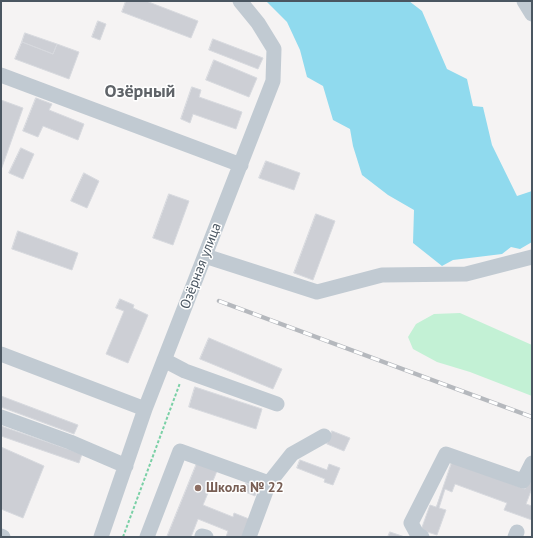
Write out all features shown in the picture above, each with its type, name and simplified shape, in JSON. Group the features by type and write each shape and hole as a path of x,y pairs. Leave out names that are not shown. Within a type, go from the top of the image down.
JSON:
{"street":[{"name":"Озёрная улица","path":"101,537 145,408 273,81 274,49 258,23 240,1"},
{"path":"524,1 532,14"},
{"path":"1,75 241,165"},
{"path":"205,256 317,292 382,274 466,274 532,257"},
{"path":"1,354 145,408"},
{"path":"164,360 185,371 278,404"},
{"path":"1,417 70,442 126,466"},
{"path":"249,537 269,483 292,454 324,436"},
{"path":"147,537 180,450 269,483"},
{"path":"422,537 417,534 411,523 446,454 523,481 532,463"}],"path":[{"path":"123,537 185,371"}],"green space":[{"path":"460,313 532,345 532,396 470,372 437,362 413,349 408,337 416,324 434,314"}],"water":[{"path":"266,1 409,1 422,11 447,69 467,79 473,106 483,107 492,145 517,196 532,191 532,242 520,249 511,247 502,254 453,260 442,266 413,243 414,210 388,195 362,175 353,146 350,129 333,120 323,86 307,77 300,50 287,22"}],"building":[{"path":"126,1 146,1 198,21 191,38 122,12"},
{"path":"98,21 106,24 100,40 92,37"},
{"path":"25,33 57,44 53,54 22,42"},
{"path":"213,39 263,58 258,69 209,50"},
{"path":"22,42 53,54 57,44 79,52 69,79 15,59"},
{"path":"214,60 257,78 249,97 206,80"},
{"path":"192,87 201,90 199,97 242,112 236,129 193,114 190,123 181,119"},
{"path":"36,98 52,104 49,110 84,124 78,140 43,126 38,137 23,131"},
{"path":"1,100 23,108 1,170"},
{"path":"21,148 34,154 23,179 9,173"},
{"path":"266,161 300,173 294,190 259,178"},
{"path":"84,173 99,181 87,208 71,201"},
{"path":"169,194 189,201 173,245 153,238"},
{"path":"316,214 335,221 313,280 294,273"},
{"path":"18,231 78,253 72,270 12,249"},
{"path":"120,299 134,305 133,308 148,315 128,363 106,354 124,311 116,308"},
{"path":"209,338 282,369 273,389 200,359"},
{"path":"195,387 262,409 256,429 189,407"},
{"path":"1,396 78,425 74,434 1,407"},
{"path":"1,426 82,454 79,463 1,436"},
{"path":"332,431 350,438 344,451 327,444"},
{"path":"1,447 44,466 23,518 1,509"},
{"path":"300,460 327,470 329,464 340,468 333,485 324,482 325,479 297,468"},
{"path":"452,462 525,489 532,470 532,488 526,504 532,506 532,520 504,510 507,503 455,484 452,492 445,489 439,508 446,510 437,535 421,530 430,505 436,507"},
{"name":"Школа № 22","path":"197,463 217,471 203,505 233,517 234,513 249,519 242,537 226,537 228,531 198,519 191,537 167,537"},
{"path":"246,483 258,489 255,496 243,491"},
{"path":"390,532 405,537 388,537"}],"railway":[{"path":"219,301 532,417"}],"place":[{"name":"Школа № 22","path":"198,488"}],"district":[{"name":"Озёрный","path":"140,92"}]}
